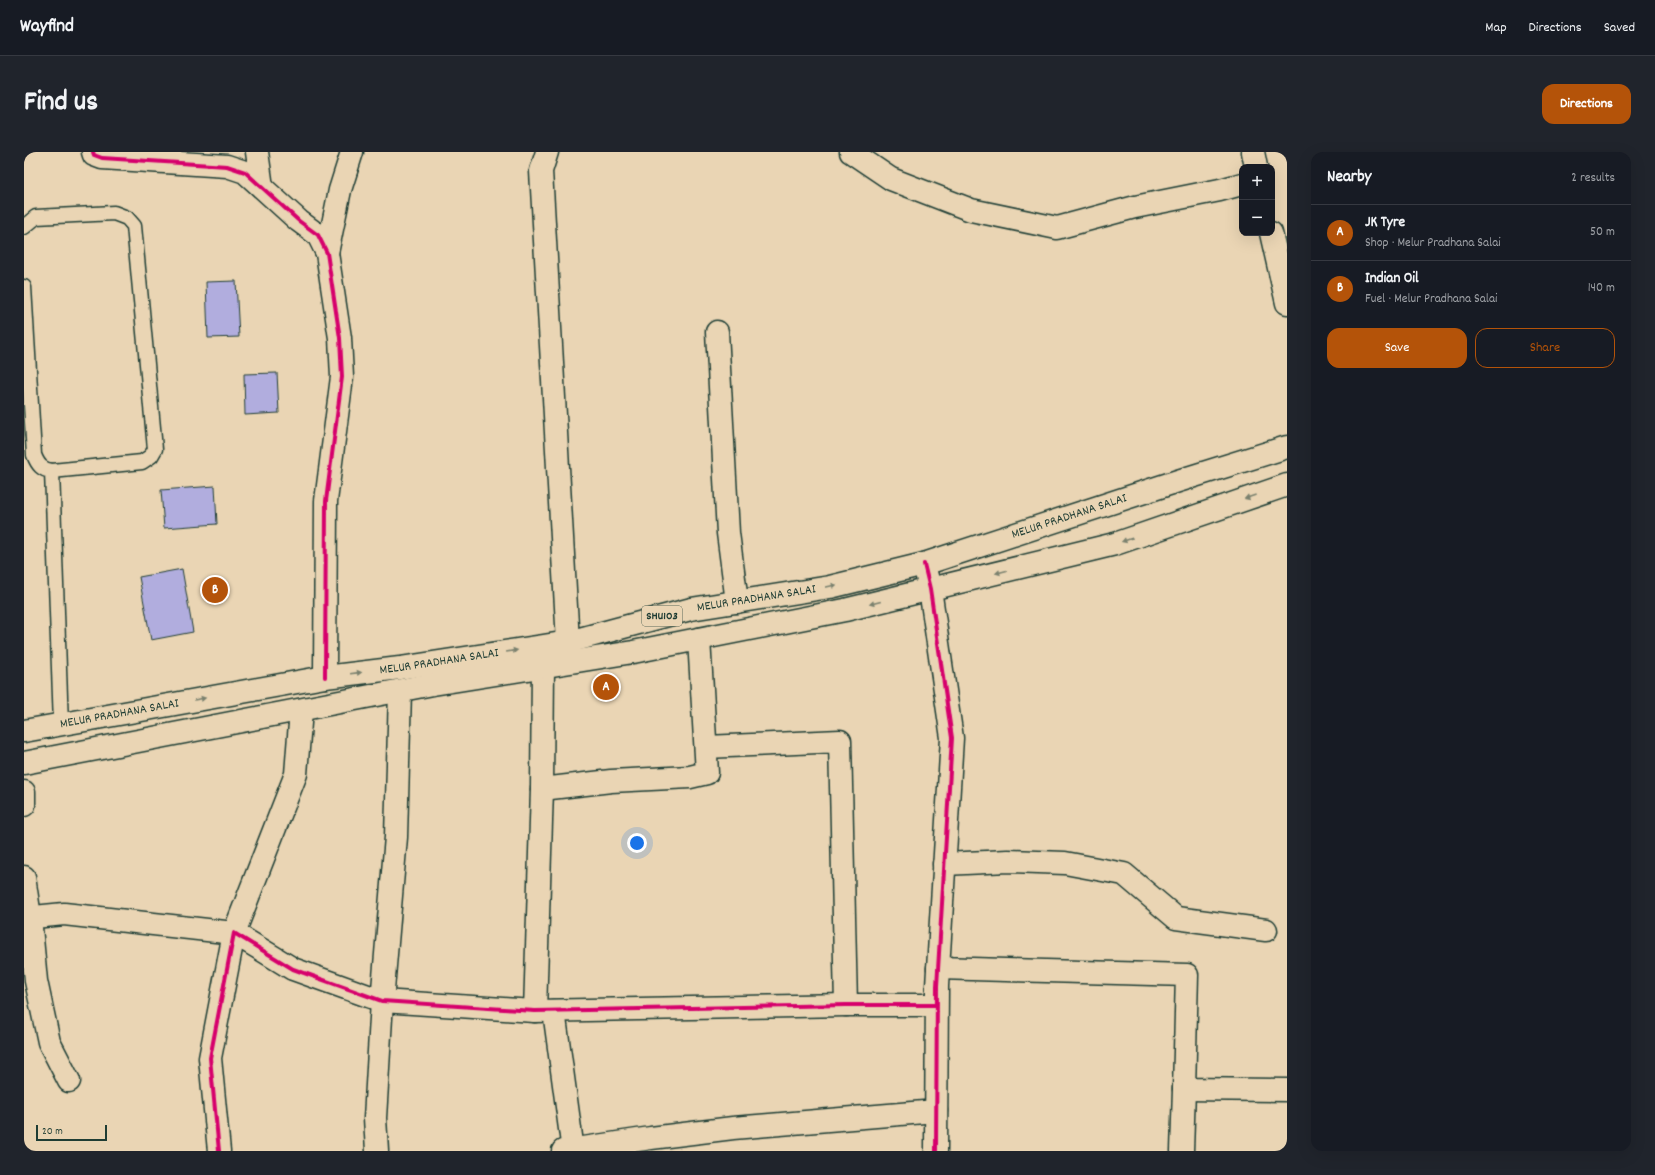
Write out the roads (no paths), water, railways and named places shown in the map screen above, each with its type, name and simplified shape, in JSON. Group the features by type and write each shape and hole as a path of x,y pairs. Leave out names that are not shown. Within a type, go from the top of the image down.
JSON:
{"street":[{"path":"93,152 94,155 102,158 227,166 245,172 299,221 318,234 327,254 340,338 342,377 326,501 325,677"},
{"path":"257,152 262,187"},
{"path":"327,254 340,190 352,152"},
{"path":"548,152 541,171 568,642"},
{"path":"852,152 891,179 971,210 1057,228 1135,207 1239,185"},
{"path":"1253,152 1255,164"},
{"path":"1272,236 1287,303"},
{"path":"717,332 728,533 737,602"},
{"name":"MELUR PRADHANA SALAI","path":"24,731 325,677 400,668 568,642 691,609 830,587 924,564 1178,481 1287,448"},
{"name":"MELUR PRADHANA SALAI","path":"24,763 400,691 633,652 845,610 1115,544 1287,485"},
{"path":"924,564 930,589 952,738 936,1004 936,1151"},
{"path":"542,789 611,781 690,777 707,773 699,639"},
{"path":"543,666 542,789 545,1011 570,1151 652,1144 733,1128 936,1111"},
{"path":"377,1151 375,1118 382,1001 396,837 400,691"},
{"path":"219,1151 210,1058 234,934 296,774 301,710"},
{"path":"706,747 840,741 846,1005"},
{"path":"24,792 24,805"},
{"path":"944,864 1008,861 1065,863 1124,874 1176,918 1266,930"},
{"path":"24,877 27,917 36,981 49,1042 69,1081"},
{"path":"27,917 64,914 234,934 293,969 382,1001 545,1011 936,1004"},
{"path":"938,968 1187,975 1182,1151"},
{"path":"1184,1089 1287,1090"}],"lane":[{"path":"24,227 36,217 114,213 128,218 134,226 154,449 151,456 142,462 52,471 45,470 37,464 34,455 24,287"},
{"path":"52,471 61,725"}],"place":[{"name":"Indian Oil","path":"215,590"},
{"name":"JK Tyre","path":"606,687"}]}
